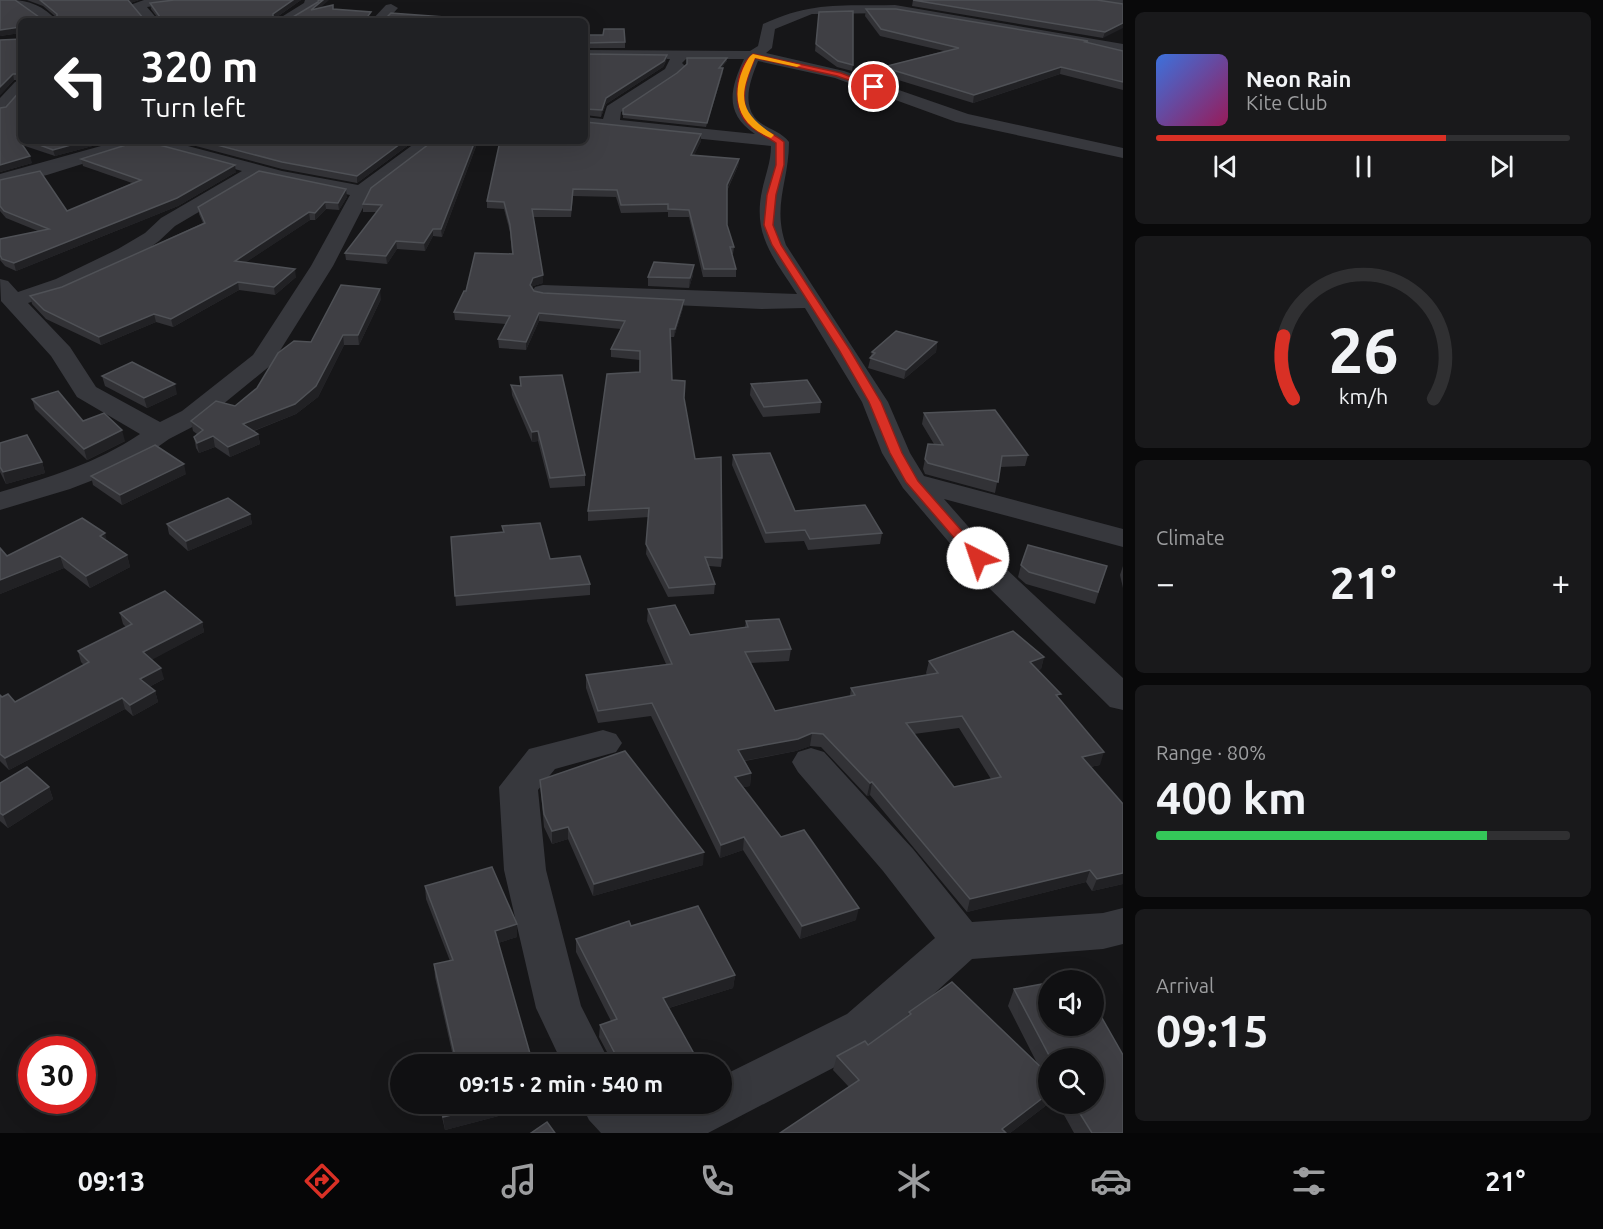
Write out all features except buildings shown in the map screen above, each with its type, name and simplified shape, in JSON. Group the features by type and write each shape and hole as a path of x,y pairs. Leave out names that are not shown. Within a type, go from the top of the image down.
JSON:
{"street":[{"path":"17,0 46,18"},
{"path":"148,18 137,9 137,5 170,0"},
{"path":"287,18 310,5 311,0"},
{"path":"1097,0 1123,4"},
{"path":"381,18 391,8"},
{"path":"780,142 749,122 741,100 740,85 753,56 765,48 768,27 795,14 870,8 936,14 1123,48"},
{"path":"588,54 753,56 839,74 908,100 990,125 1123,153"},
{"path":"611,123 613,110 619,104 645,91 670,72 677,66 674,63 676,59 681,56"},
{"path":"0,109 18,88"},
{"path":"0,109 18,109"},
{"path":"588,122 780,142"},
{"path":"780,142 780,165 771,195 769,225 776,245 875,402 896,453 913,482 992,573 1123,698"},
{"path":"0,180 138,144"},
{"path":"160,144 257,170 362,191"},
{"path":"0,501 60,483 122,459 159,433 191,417 262,360 322,266 362,191 425,144"},
{"path":"6,293 64,284 126,254 152,237 168,222 257,170"},
{"path":"543,292 761,302 813,301"},
{"path":"6,293 61,352 86,392 159,433"},
{"path":"913,482 1123,538"},
{"path":"582,1054 556,997 525,870 518,787 542,759 603,743"},
{"path":"811,762 898,860 962,941"},
{"path":"732,1096 863,1029 962,941 1102,931 1123,926"},
{"path":"616,1114 635,1133"},
{"path":"659,1133 696,1114"}],"slow traffic":[{"path":"771,136 749,122 741,100 740,85 753,56 797,65"}],"route":[{"path":"874,87 839,74 753,56 740,85 741,100 749,122 780,142 780,165 771,195 769,225 776,245 875,402 896,453 913,482 978,558"}]}
